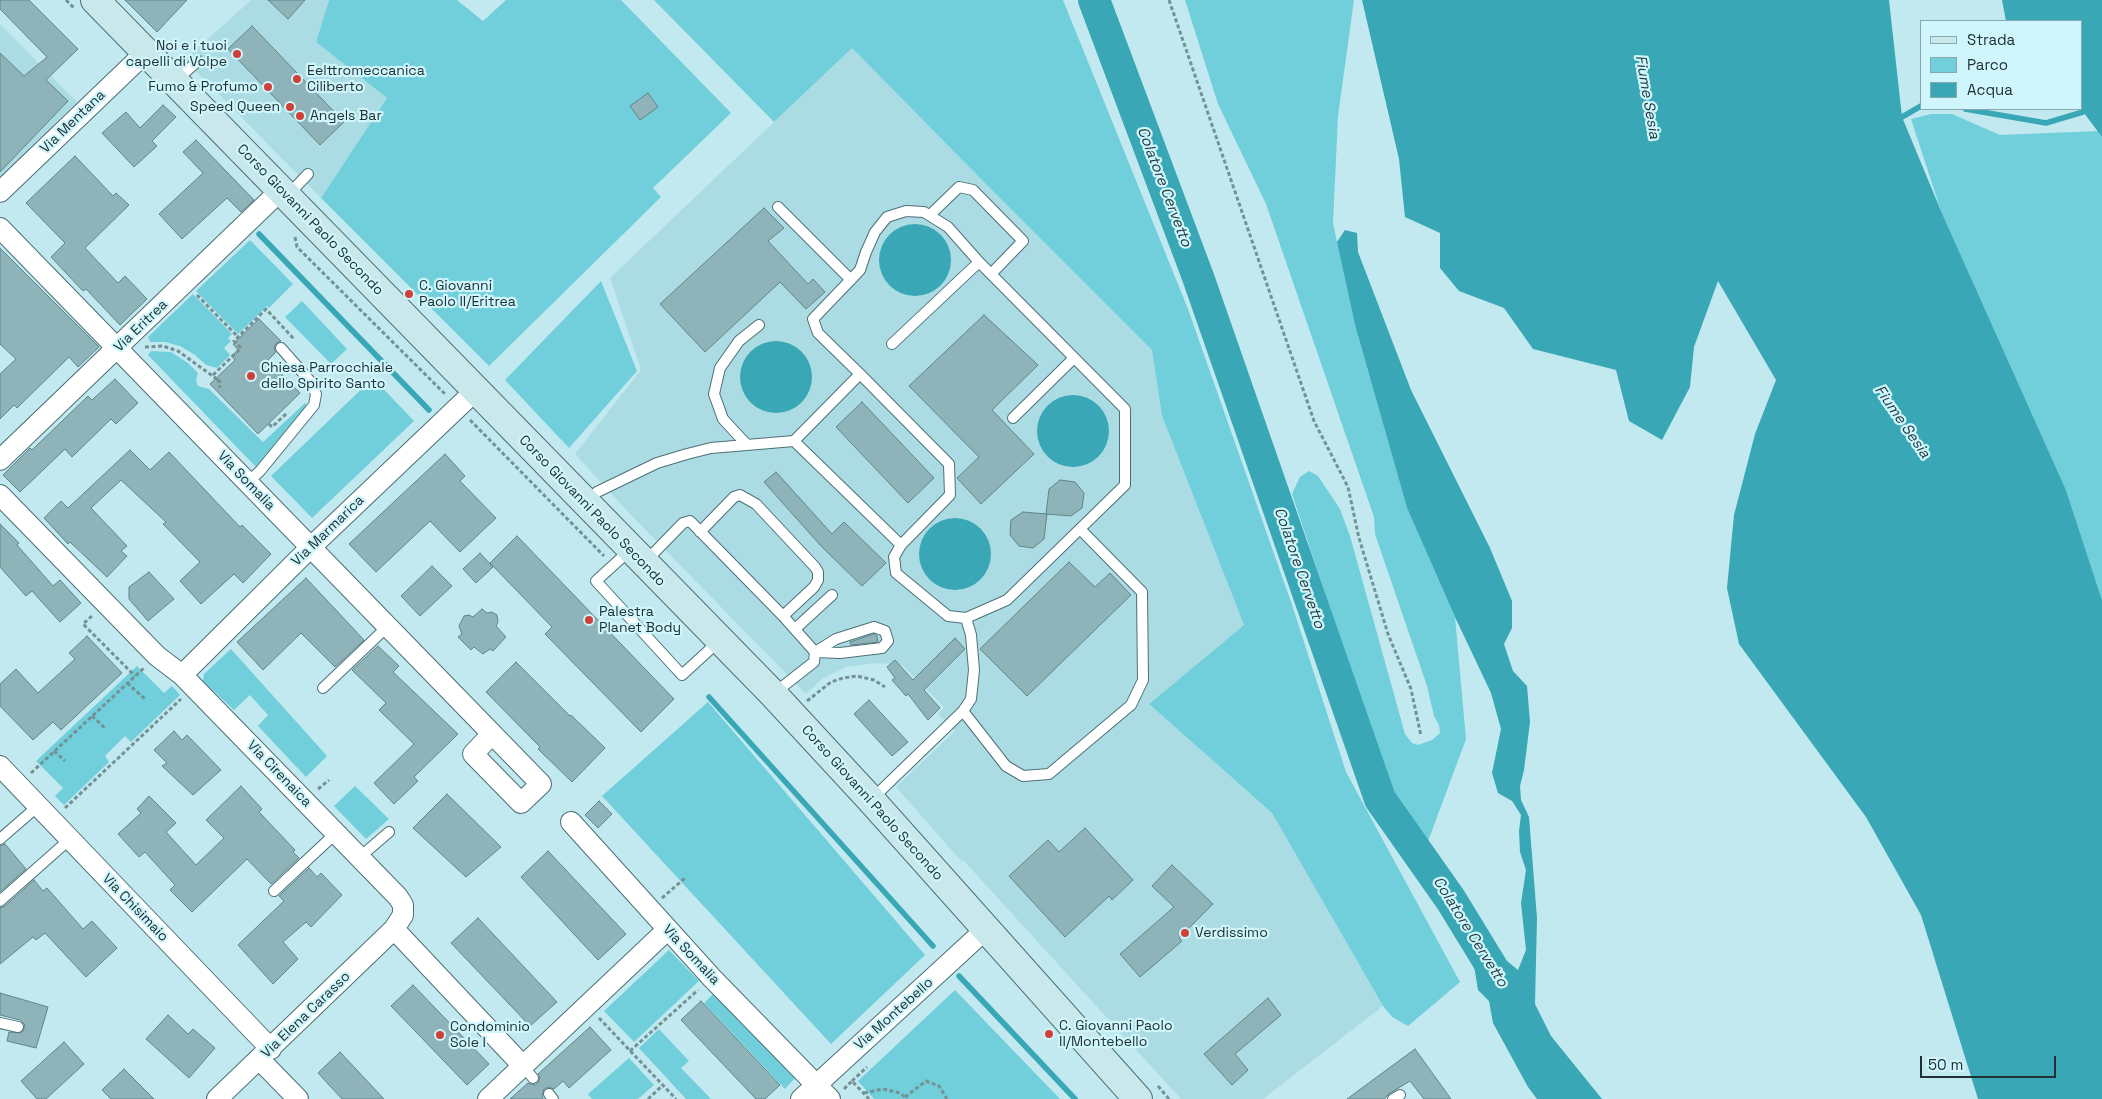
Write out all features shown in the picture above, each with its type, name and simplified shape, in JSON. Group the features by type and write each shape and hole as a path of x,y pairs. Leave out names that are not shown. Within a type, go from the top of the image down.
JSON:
{"main road":[{"name":"Corso Giovanni Paolo Secondo","path":"86,6 146,52 284,193 466,399 586,504 629,559 719,641 773,694 871,800 1138,1099"}],"street":[{"name":"Via Mentana","path":"0,192 146,52"},
{"name":"Via Eritrea","path":"0,460 284,193"},
{"name":"Via Somalia","path":"0,228 541,784 521,802 473,754 492,734"},
{"name":"Via Marmarica","path":"188,681 310,548 466,399"},
{"name":"Via Cirenaica","path":"0,496 157,656 188,681 398,896 402,905 403,915 394,929"},
{"name":"Via Chisimaio","path":"0,766 70,839 266,1054 298,1099"},
{"name":"Via Somalia","path":"571,822 712,978 817,1084 834,1096"},
{"name":"Via Elena Carasso","path":"218,1099 394,929"},
{"path":"394,929 528,1072"},
{"name":"Via Montebello","path":"801,1099 986,929"},
{"path":"488,1099 528,1072 586,1005 667,930"}],"lane":[{"path":"174,82 198,61"},
{"path":"284,193 308,174"},
{"path":"930,215 959,187 973,190 1024,241 990,274"},
{"path":"778,206 851,280"},
{"path":"906,211 924,212 948,226 990,274 1125,409 1125,484 1007,600 966,618 948,616 896,573 894,557 901,546 950,495 949,464 818,333 813,319 851,280 860,270 875,232 888,216 906,211"},
{"path":"892,344 979,262"},
{"path":"747,444 722,419 714,394 720,368 739,340 759,325"},
{"path":"248,483 260,472 314,405 316,394 310,382 281,348"},
{"path":"1013,418 1074,358"},
{"path":"586,504 597,492 657,463 711,448 794,441 860,374"},
{"path":"794,441 901,546"},
{"path":"700,532 734,497 740,495 756,504 818,572 818,580 814,587 783,616"},
{"path":"719,641 682,675 596,581 683,523 690,521 783,616 815,652 840,653 872,650 882,648 888,641 885,631 874,627 836,638 815,652"},
{"path":"963,711 1006,766 1023,776 1049,774 1131,705 1143,680 1142,592 1080,529"},
{"path":"795,629 832,595"},
{"path":"871,800 963,711 971,699 974,670 971,635 966,618"},
{"path":"323,688 387,627"},
{"path":"773,694 814,662 815,652"},
{"path":"0,839 38,806"},
{"path":"360,857 389,832"},
{"path":"274,891 336,833"},
{"path":"0,901 70,839"},
{"path":"0,1023 18,1027"}],"path":[{"path":"66,0 86,6"},
{"path":"1169,0 1314,422 1348,487 1359,538 1388,634 1411,689 1421,736"},
{"path":"294,232 297,248 466,399 629,559"},
{"path":"194,293 238,338"},
{"path":"214,375 241,348 234,341 266,309 285,327 289,334"},
{"path":"150,346 163,346 178,351 214,375 219,380 220,388"},
{"path":"269,424 272,427 278,422 273,419"},
{"path":"105,603 83,624 134,676"},
{"path":"18,786 157,656"},
{"path":"792,714 830,682 843,678 857,676 874,680 885,687"},
{"path":"52,820 188,681"},
{"path":"128,683 145,699"},
{"path":"92,716 106,729"},
{"path":"54,751 65,761"},
{"path":"316,791 329,780"},
{"path":"648,909 685,878"},
{"path":"630,1052 712,978"},
{"path":"586,1005 676,1099"},
{"path":"834,1096 852,1081 869,1099"},
{"path":"864,1093 883,1089 900,1093 906,1098 926,1081 939,1086 947,1099"},
{"path":"648,1099 663,1085"}],"shaded area":[{"path":"251,0 300,0 302,3 305,0 329,0 316,42 387,98 321,198 185,60"},
{"path":"0,24 77,102 0,178"},
{"path":"852,48 1152,350 1162,416 1244,625 1149,704 1272,813 1383,1006 1263,1099 1181,1099 964,861 962,862 896,787 955,731 938,714 944,707 902,665 876,663 846,667 822,679 806,694 631,515 575,454 641,370 610,278"}],"green space":[{"path":"329,0 457,0 483,21 506,0 621,0 731,113 653,188 661,197 489,366 321,198 387,98 316,42"},
{"path":"654,0 1063,0 1188,309 1292,605 1346,772 1460,982 1408,1026 1392,1017 1383,1006 1272,813 1149,704 1244,625 1162,416 1152,350 852,48 774,122"},
{"path":"1185,0 1354,0 1338,116 1333,223 1355,325 1407,508 1455,617 1466,739 1427,844 1388,782 1292,494 1300,477 1309,471 1318,476 1340,509 1350,536 1405,734 1412,743 1418,745 1432,740 1440,733 1439,725 1434,716 1427,686 1375,534 1374,517 1266,204 1218,104"},
{"path":"1931,114 1952,114 2000,135 2098,131 2102,137 2102,600 2066,490 1941,211 1911,119"},
{"path":"250,240 293,284 269,308 267,306 238,334 196,291"},
{"path":"601,281 637,371 569,448 505,380"},
{"path":"193,294 232,334 228,338 231,341 224,348 230,355 217,368 206,365 195,355 180,346 165,342 150,342 148,337"},
{"path":"302,301 347,349 331,364 285,317"},
{"path":"151,351 171,352 188,363 198,373 196,381 198,386 209,389 263,442 305,403 307,405 256,467 148,355"},
{"path":"373,378 414,421 312,518 271,476"},
{"path":"231,649 327,756 306,777 258,726 268,715 250,695 234,710 203,681 204,674"},
{"path":"137,666 164,693 172,686 180,695 131,742 125,736 105,756 109,762 64,805 55,796 63,788 36,761"},
{"path":"708,702 925,955 831,1044 602,796"},
{"path":"355,786 389,819 366,839 334,806"},
{"path":"669,950 699,981 634,1042 604,1011"},
{"path":"955,990 1060,1099 874,1099 858,1081"},
{"path":"713,994 795,1078 785,1089 704,1003"},
{"path":"659,1029 689,1061 681,1068 711,1099 686,1099 639,1048"},
{"path":"629,1058 654,1085 638,1099 592,1099 588,1094"}],"water":[{"name":"Fiume Sesia","path":"1362,0 1889,0 1902,117 1941,211 2066,490 2102,600 2102,1099 1978,1099 1921,915 1866,817 1739,644 1727,588 1734,515 1755,434 1776,380 1718,281 1694,347 1690,387 1662,440 1629,421 1616,370 1533,349 1504,308 1459,291 1440,268 1440,233 1405,217 1399,159"},
{"path":"2002,0 2102,0 2102,137 2082,110 2082,20 2006,20"},
{"path":"908,224 922,224 941,234 951,253 951,267 941,286 922,296 908,296 889,286 879,267 879,253 889,234"},
{"path":"1345,230 1357,233 1358,252 1411,390 1490,548 1512,601 1512,628 1504,644 1513,671 1527,686 1530,722 1520,786 1521,800 1529,817 1537,918 1535,1004 1551,1036 1602,1099 1537,1099 1528,1087 1493,1023 1489,1001 1478,990 1468,929 1518,970 1526,950 1521,903 1526,870 1520,852 1519,831 1521,815 1512,801 1498,793 1492,773 1501,729 1491,693 1407,508 1355,325 1337,242"},
{"path":"776,341 790,344 802,351 809,363 812,377 809,391 802,403 790,410 776,413 762,410 750,403 743,391 740,377 743,363 750,351 762,344"},
{"path":"1073,395 1087,398 1099,405 1106,417 1109,431 1106,445 1099,457 1087,464 1073,467 1059,464 1047,457 1040,445 1037,431 1040,417 1047,405 1059,398"},
{"path":"948,518 962,518 981,528 991,547 991,561 981,580 962,590 948,590 929,580 919,561 919,547 929,528"}],"building":[{"path":"0,0 29,0 78,49 46,80 68,101 0,172 0,53 24,76 47,57 0,9"},
{"path":"125,0 187,0 157,32"},
{"path":"268,0 305,0 288,19"},
{"path":"252,26 344,122 320,145 228,49"},
{"path":"648,93 658,107 640,120 630,106"},
{"path":"163,105 176,117 152,141 157,146 134,167 102,133 126,112 140,128"},
{"path":"196,140 254,200 241,212 227,198 182,239 159,214 203,173 183,152"},
{"path":"75,156 113,196 116,193 129,205 85,248 118,283 125,276 147,299 120,325 86,289 83,291 51,257 65,243 26,203"},
{"path":"764,208 784,228 768,241 808,284 813,279 825,292 806,309 780,282 705,352 660,304"},
{"path":"0,248 99,347 78,367 69,357 17,408 14,405 0,419 0,374 16,359 0,344"},
{"path":"984,315 1038,365 992,410 1034,454 981,504 957,478 979,457 909,386"},
{"name":"Chiesa Parrocchiale dello Spirito Santo","path":"259,319 281,341 276,343 274,349 276,352 268,360 300,393 258,434 210,384 235,360 232,356 238,350 233,344"},
{"path":"115,379 138,403 116,424 111,419 72,457 65,449 20,492 3,475 88,396 92,400"},
{"path":"862,402 934,478 908,503 836,427"},
{"path":"130,450 150,470 169,452 240,527 242,525 271,554 243,583 234,574 201,604 180,581 200,562 163,524 166,522 121,480 91,508 127,546 121,551 127,556 107,577 70,542 68,544 44,518 61,501 68,508"},
{"path":"445,454 465,476 460,481 496,518 460,552 430,521 376,572 349,544"},
{"path":"776,472 832,534 844,522 886,563 862,586 821,546 764,482"},
{"path":"1060,480 1075,482 1084,493 1082,508 1071,516 1046,514 1049,489"},
{"path":"1023,512 1047,514 1044,539 1033,548 1019,546 1010,535 1011,520"},
{"path":"0,524 19,543 17,545 53,586 60,580 81,603 60,622 32,591 26,596 0,567"},
{"path":"517,536 674,699 641,732 545,634 552,627 490,563"},
{"path":"480,553 493,567 476,583 463,569"},
{"path":"1069,562 1095,587 1110,573 1131,595 1027,696 980,649"},
{"path":"432,566 452,586 420,616 401,596"},
{"path":"149,572 174,599 148,621 129,599 129,587"},
{"path":"306,578 364,640 335,667 301,633 263,670 237,642"},
{"path":"482,609 487,613 492,612 497,615 498,622 496,626 506,637 493,651 490,649 483,654 474,647 471,650 458,637 462,634 459,626 464,616 469,615 473,617"},
{"path":"874,634 877,636 878,642 851,645 850,642"},
{"path":"87,636 122,673 61,730 53,722 33,740 0,706 0,684 16,669 38,693 75,659 69,653"},
{"path":"955,638 965,649 924,690 940,708 928,720 908,694 906,696 892,680 895,678 887,667 895,660 913,680"},
{"path":"378,646 399,666 393,672 458,734 414,777 418,781 394,804 374,783 414,744 379,710 386,703 352,670"},
{"path":"516,662 605,748 572,782 538,749 540,747 486,692"},
{"path":"869,700 908,742 892,756 854,714"},
{"path":"174,731 182,740 187,735 221,770 193,795 162,766 167,763 154,750"},
{"path":"241,786 262,809 259,812 295,850 293,852 299,858 271,884 247,859 192,912 170,890 175,885 145,852 139,857 118,834 141,813 137,809 149,796 176,823 166,832 196,865 224,838 206,820"},
{"path":"447,794 501,847 466,877 413,828"},
{"path":"599,801 612,814 598,828 585,815"},
{"path":"1085,828 1133,880 1112,900 1109,896 1065,937 1009,876 1048,840 1059,852"},
{"path":"5,844 26,869 0,892 0,846"},
{"path":"548,851 626,934 598,960 521,877"},
{"path":"1172,865 1213,904 1179,938 1182,941 1140,977 1120,954 1174,907 1152,886"},
{"path":"309,868 317,877 321,873 342,895 311,927 306,922 283,942 298,959 273,984 238,945 284,901 279,896"},
{"path":"34,880 43,891 47,888 83,929 92,921 117,948 86,977 45,933 36,940 33,937 0,964 0,908 5,906"},
{"path":"478,918 557,1002 530,1026 451,943"},
{"name":"Condominio Sole I","path":"413,985 489,1064 467,1085 391,1006"},
{"path":"0,993 48,1007 36,1048 7,1041 9,1032 21,1033 25,1025 20,1020 0,1015"},
{"path":"1268,998 1281,1015 1235,1054 1248,1070 1232,1085 1204,1054"},
{"path":"701,1001 780,1085 765,1099 756,1099 681,1020"},
{"path":"168,1015 188,1034 193,1029 215,1048 189,1078 146,1039"},
{"path":"590,1027 611,1050 569,1088 563,1081 554,1089 548,1087 544,1089 543,1099 510,1099 528,1083 534,1085 538,1083 540,1077 538,1074"},
{"path":"64,1042 84,1064 46,1099 37,1099 21,1081"},
{"path":"1415,1049 1451,1099 1424,1099 1410,1081 1390,1093 1384,1099 1347,1099"},
{"path":"340,1052 384,1099 342,1099 318,1073"},
{"path":"124,1069 154,1099 111,1099 102,1090"}],"waterway":[{"name":"Colatore Cervetto","path":"1094,0 1198,277 1380,799 1451,900 1492,967"},
{"path":"1902,117 1920,107"},
{"path":"1971,110 2046,123 2083,112"},
{"path":"259,234 429,410"},
{"path":"709,697 933,946"},
{"path":"959,976 1075,1099"}],"place":[{"name":"Noi e i tuoi capelli di Volpe","path":"237,54"},
{"name":"Eelttromeccanica Ciliberto","path":"297,79"},
{"name":"Fumo & Profumo","path":"268,87"},
{"name":"Speed Queen","path":"290,107"},
{"name":"Angels Bar","path":"300,116"},
{"name":"C. Giovanni Paolo II/Eritrea","path":"409,294"},
{"name":"Chiesa Parrocchiale dello Spirito Santo","path":"251,376"},
{"name":"Palestra Planet Body","path":"589,620"},
{"name":"Verdissimo","path":"1185,933"},
{"name":"C. Giovanni Paolo II/Montebello","path":"1049,1034"},
{"name":"Condominio Sole I","path":"440,1035"}]}
